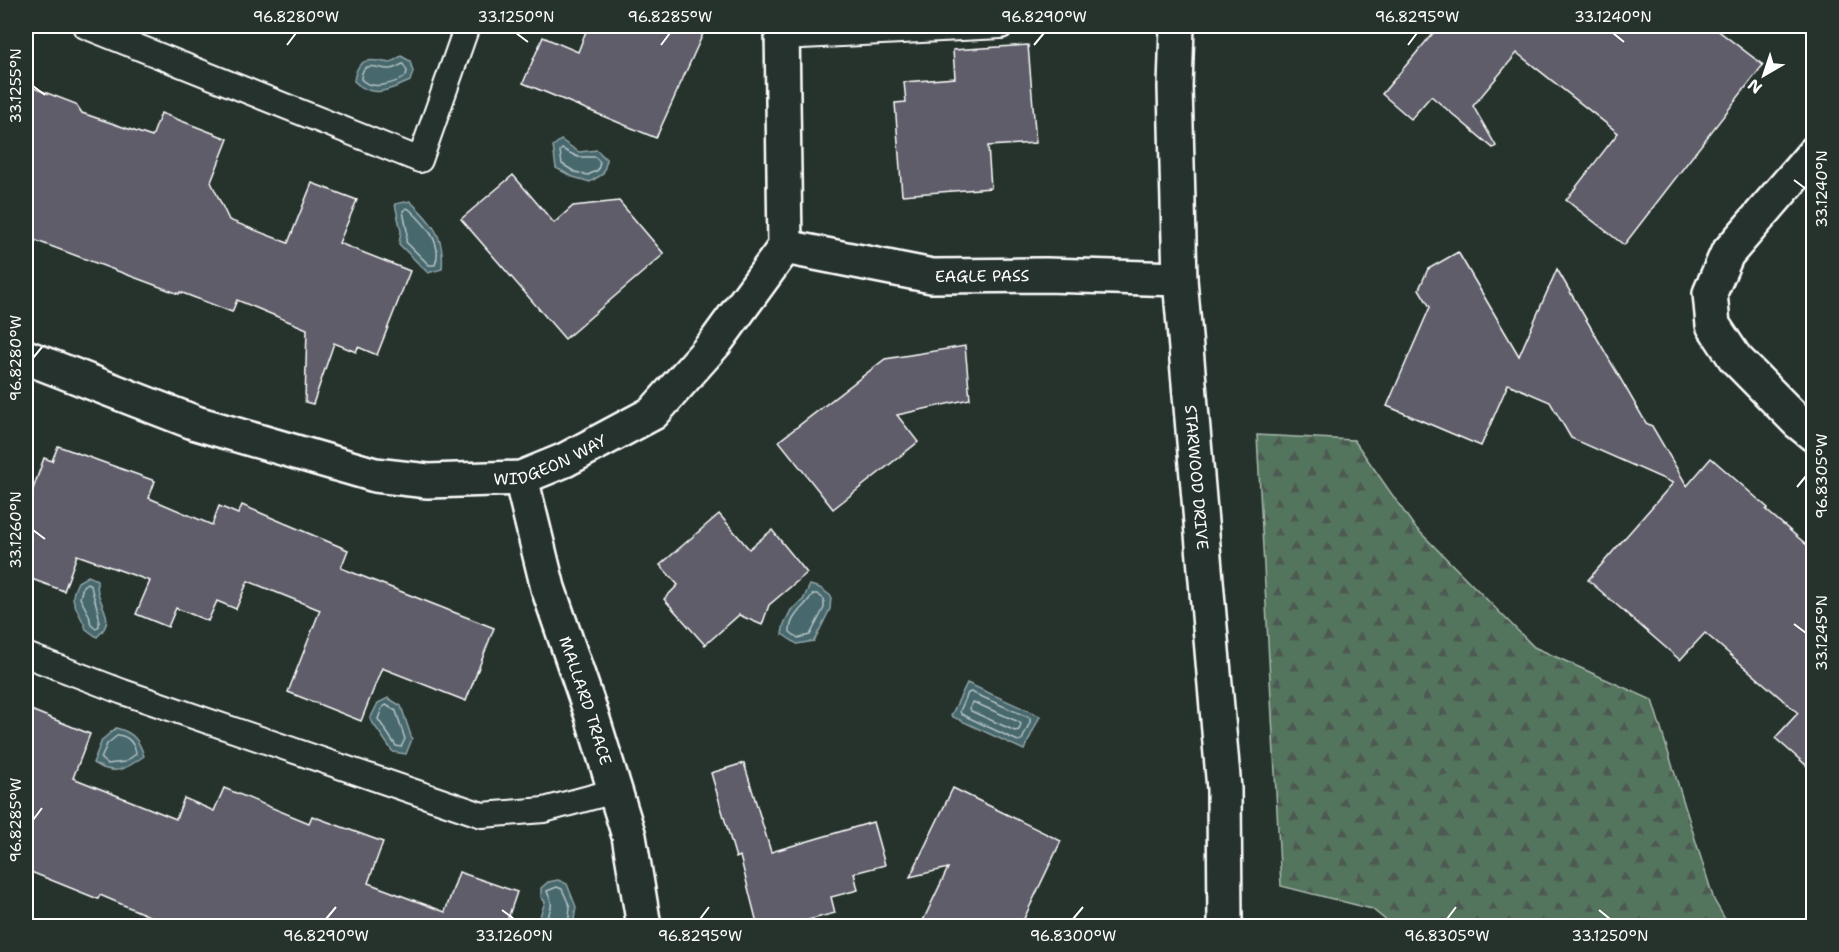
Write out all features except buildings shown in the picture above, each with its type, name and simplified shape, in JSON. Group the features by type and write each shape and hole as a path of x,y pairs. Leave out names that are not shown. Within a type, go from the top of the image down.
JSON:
{"street":[{"name":"STARWOOD DRIVE","path":"1177,26 1175,87 1180,279 1224,789 1224,927"},
{"path":"782,31 785,247"},
{"path":"1814,153 1727,255 1710,293 1713,325 1735,358 1798,422 1814,435"},
{"name":"EAGLE PASS","path":"785,247 932,276 1046,275 1180,279"},
{"name":"WIDGEON WAY","path":"26,357 196,423 375,475 428,481 521,478 565,460 652,412 715,343 785,247"},
{"name":"MALLARD TRACE","path":"521,478 548,588 591,713 629,836 644,927"}],"lane":[{"path":"85,26 420,160 467,26"},
{"path":"782,31 1001,26"},
{"path":"26,655 123,692 482,815 544,810 615,791"}],"green space":[{"path":"1257,435 1354,440 1414,526 1534,647 1652,700 1714,900 1729,926 1393,926 1372,909 1281,886"}],"water":[{"path":"401,56 410,61 413,72 410,81 388,90 374,91 360,87 354,81 358,67 362,63 371,60 390,63"},
{"path":"561,140 579,152 597,150 607,160 603,174 590,182 573,177 556,168 553,146"},
{"path":"410,201 436,231 442,248 442,269 428,273 399,244 401,231 395,204"},
{"path":"88,576 97,580 98,594 107,617 105,626 97,637 86,629 73,601 78,582"},
{"path":"810,585 820,588 831,596 830,609 814,641 797,644 782,634 784,624 791,610 803,600"},
{"path":"967,683 1040,716 1024,750 951,716"},
{"path":"388,698 401,706 412,739 406,754 393,752 370,719 378,703"},
{"path":"116,728 127,732 134,738 140,745 144,756 119,770 100,767 93,763 102,740"},
{"path":"558,880 567,884 576,907 573,926 534,926 545,902 541,897 541,888 548,882"}]}
